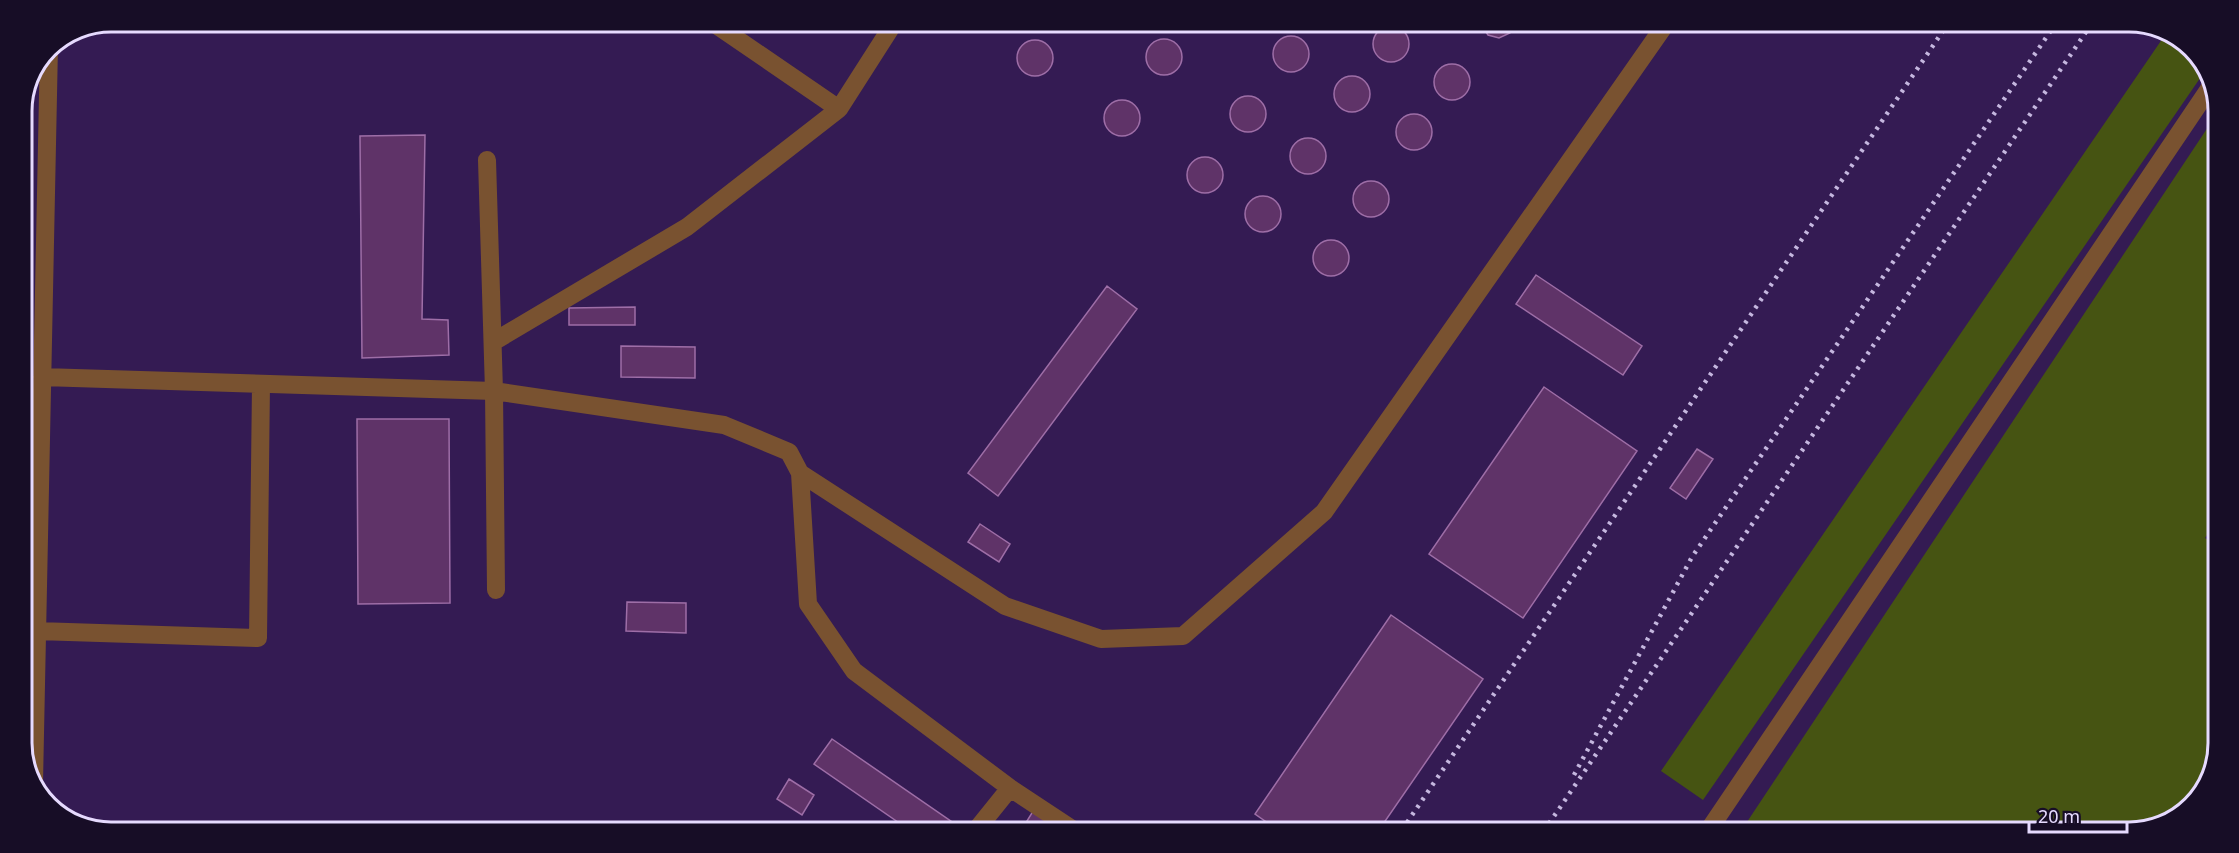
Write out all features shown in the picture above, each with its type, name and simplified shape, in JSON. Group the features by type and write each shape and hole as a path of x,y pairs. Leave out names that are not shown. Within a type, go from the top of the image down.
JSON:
{"street":[{"path":"725,31 839,109"},
{"path":"493,342 687,227 839,109 889,31"},
{"path":"800,473 1005,606 1101,639 1183,636 1324,512 1661,31"},
{"path":"32,567 42,378 49,63"},
{"path":"1714,822 2206,94"},
{"path":"487,160 495,391 496,590"},
{"path":"42,378 495,391 724,425 789,452 800,473 808,604 854,671 1010,788 1060,822"},
{"path":"37,631 258,638 261,384"},
{"path":"32,606 37,631 32,666"},
{"path":"983,822 1010,788"}],"green space":[{"path":"2162,39 2172,45 2191,62 2200,78 1703,800 1661,771"},
{"path":"2207,129 2208,534 2205,538 2208,540 2208,742 2203,768 2194,786 2177,805 2163,813 2144,820 2128,822 1747,822"}],"building":[{"path":"1378,31 1404,31 1408,37 1408,51 1398,61 1384,61 1374,51 1374,37"},
{"path":"1485,31 1511,31 1499,38 1488,35"},
{"path":"1291,36 1304,41 1309,54 1304,67 1291,72 1278,67 1273,54 1278,41"},
{"path":"1164,39 1177,44 1182,57 1177,70 1164,75 1151,70 1146,57 1151,44"},
{"path":"1035,40 1048,45 1053,58 1048,71 1035,76 1022,71 1017,58 1022,45"},
{"path":"1452,64 1465,69 1470,82 1465,95 1452,100 1439,95 1434,82 1439,69"},
{"path":"1352,76 1365,81 1370,94 1365,107 1352,112 1339,107 1334,94 1339,81"},
{"path":"1248,96 1261,101 1266,114 1261,127 1248,132 1235,127 1230,114 1235,101"},
{"path":"1122,100 1135,105 1140,118 1135,131 1122,136 1109,131 1104,118 1109,105"},
{"path":"1414,114 1427,119 1432,132 1427,145 1414,150 1401,145 1396,132 1401,119"},
{"path":"425,135 422,319 448,320 449,355 362,358 360,136"},
{"path":"1308,138 1321,143 1326,156 1321,169 1308,174 1295,169 1290,156 1295,143"},
{"path":"1205,157 1218,162 1223,175 1218,188 1205,193 1192,188 1187,175 1192,162"},
{"path":"1371,181 1384,186 1389,199 1384,212 1371,217 1358,212 1353,199 1358,186"},
{"path":"1263,196 1276,201 1281,214 1276,227 1263,232 1250,227 1245,214 1250,201"},
{"path":"1331,240 1344,245 1349,258 1344,271 1331,276 1318,271 1313,258 1318,245"},
{"path":"1536,275 1642,346 1623,375 1516,304"},
{"path":"1107,286 1137,309 998,496 968,473"},
{"path":"635,307 635,325 569,325 569,308"},
{"path":"621,346 695,347 695,378 621,377"},
{"path":"1544,387 1637,451 1523,618 1429,554"},
{"path":"357,419 449,419 450,603 358,604"},
{"path":"1697,449 1713,459 1686,499 1670,488"},
{"path":"980,524 1010,544 999,562 968,542"},
{"path":"627,602 686,603 686,633 626,631"},
{"path":"1391,615 1483,679 1385,822 1266,822 1255,814"},
{"path":"832,739 952,822 898,822 814,764"},
{"path":"789,779 814,795 802,815 777,799"},
{"path":"1035,808 1057,822 1026,822"}],"railway":[{"path":"1407,822 1943,31"},
{"path":"1574,775 1692,557 2051,31"},
{"path":"1550,822 2087,31"}]}
